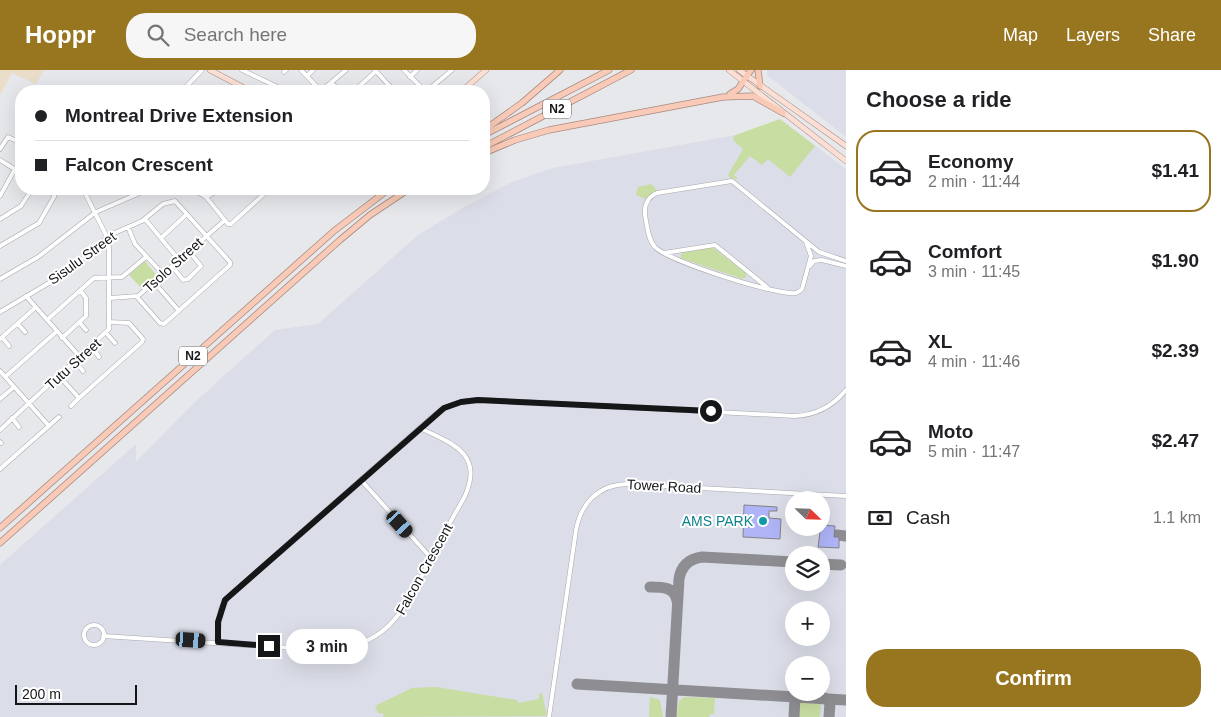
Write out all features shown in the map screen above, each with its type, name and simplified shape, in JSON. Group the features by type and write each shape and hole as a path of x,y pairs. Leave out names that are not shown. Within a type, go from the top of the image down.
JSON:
{"highway":[{"path":"490,126 522,103 560,70"},
{"name":"N2","path":"490,132 609,70"},
{"name":"N2","path":"490,144 631,70"},
{"path":"723,97 737,91 751,70"},
{"path":"758,70 760,86"},
{"path":"490,150 515,140 549,130 723,97 753,96 783,113"},
{"name":"N2","path":"0,528 334,231 381,195"},
{"name":"N2","path":"0,542 340,240 370,215 400,195"}],"main road":[{"path":"210,70 239,85"},
{"path":"469,85 486,70"},
{"path":"729,70 760,86 846,146"},
{"path":"739,70 744,78 783,113 846,161"}],"street":[{"path":"188,85 202,70"},
{"path":"242,70 273,85"},
{"path":"302,70 315,85"},
{"path":"307,76 313,70"},
{"path":"328,85 346,70"},
{"path":"404,70 419,85"},
{"path":"410,77 417,70"},
{"path":"433,85 452,70"},
{"path":"360,85 375,71 389,85"},
{"path":"0,149 8,137 15,140"},
{"path":"0,160 15,169 0,196"},
{"path":"806,242 811,256 804,286 797,293 769,288 694,267 663,253 655,247 650,239 645,214 649,199 657,193 723,182 737,184 819,252 846,261"},
{"path":"0,219 21,206 28,195"},
{"path":"1,244 40,222 54,195"},
{"name":"Tutu Street","path":"0,430 107,334 110,322 108,238 86,195"},
{"path":"0,279 38,257 96,212 135,195"},
{"path":"203,195 225,220"},
{"path":"206,197 210,195"},
{"name":"Tsolo Street","path":"110,298 137,297 225,220 231,224 263,195"},
{"name":"Sisulu Street","path":"0,312 64,274 108,238 145,219 169,201 177,203 230,265 179,311"},
{"path":"161,238 187,214"},
{"path":"145,219 179,260"},
{"path":"128,227 135,244 162,274"},
{"path":"663,253 715,245 769,288"},
{"path":"172,266 184,280 188,279 201,266 189,251"},
{"path":"47,320 94,278 124,276 146,257"},
{"path":"808,270 817,259 846,266"},
{"path":"137,297 162,324 179,311 154,282"},
{"path":"62,338 80,323 86,314 86,298 80,290"},
{"path":"26,296 80,357"},
{"path":"9,346 1,338 35,308"},
{"path":"70,406 143,341 129,323 110,322"},
{"path":"80,323 86,330"},
{"path":"18,324 25,332"},
{"path":"5,377 56,332"},
{"path":"107,334 115,343"},
{"path":"92,347 100,357"},
{"path":"76,362 83,370"},
{"path":"0,371 49,426"},
{"path":"60,377 79,398"},
{"path":"0,399 14,387"},
{"path":"218,642 218,622 225,600 444,408 469,400 795,416 821,410 832,404 846,390"},
{"path":"0,469 59,417"},
{"path":"12,418 20,427"},
{"name":"Falcon Crescent","path":"104,636 324,650 358,646 379,634 398,617 469,486 472,471 467,458 460,449 420,428"},
{"path":"362,480 431,558"},
{"name":"Tower Road","path":"549,717 576,530 584,505 595,494 608,487 627,484 846,496"},
{"path":"94,626 102,630 104,636 99,644 93,645 87,642 84,636 88,627 94,626"}],"shaded area":[{"path":"0,70 44,70 36,84 12,73 0,95"},
{"path":"767,70 846,70 846,137 767,75"},
{"path":"780,119 846,169 846,717 0,717 0,565 136,444 136,462 194,403 275,330 318,324 418,235 466,206 512,182 553,168 741,134"}],"green space":[{"path":"780,119 815,146 790,177 768,159 762,165 750,156 734,175 739,179 730,178 728,175 743,149 734,141 733,136"},
{"path":"651,184 657,190 645,199 636,195 638,187"},
{"path":"712,247 746,273 746,277 743,279 680,258 682,252"},
{"path":"145,261 157,276 142,289 129,275"},
{"path":"436,687 517,700 518,703 539,699 539,694 542,693 547,716 383,717 384,714 378,713 375,706 412,688"},
{"path":"650,697 660,700 663,717 649,717"},
{"path":"684,697 715,698 714,714 710,714 709,717 676,717 679,701"},
{"path":"796,702 821,704 820,717 795,717"}],"building":[{"name":"AMS PARK","path":"744,505 777,507 777,511 769,511 769,518 781,519 780,539 743,537"},
{"path":"830,526 835,526 834,537 839,537 839,548 818,546 820,536 830,536"}],"taxiway":[{"path":"837,535 846,536"},
{"path":"671,717 679,579 684,567 693,559 702,557 785,562"},
{"path":"830,564 841,565"},
{"path":"650,587 671,590 676,596 677,601"},
{"path":"577,684 845,700"},
{"path":"794,717 795,701"},
{"path":"828,701 830,703 829,717"}],"place":[{"name":"AMS PARK","path":"763,521"}],"route":[{"path":"269,646 218,642 218,622 225,600 396,448 444,408 469,400 478,400 711,411"}]}
